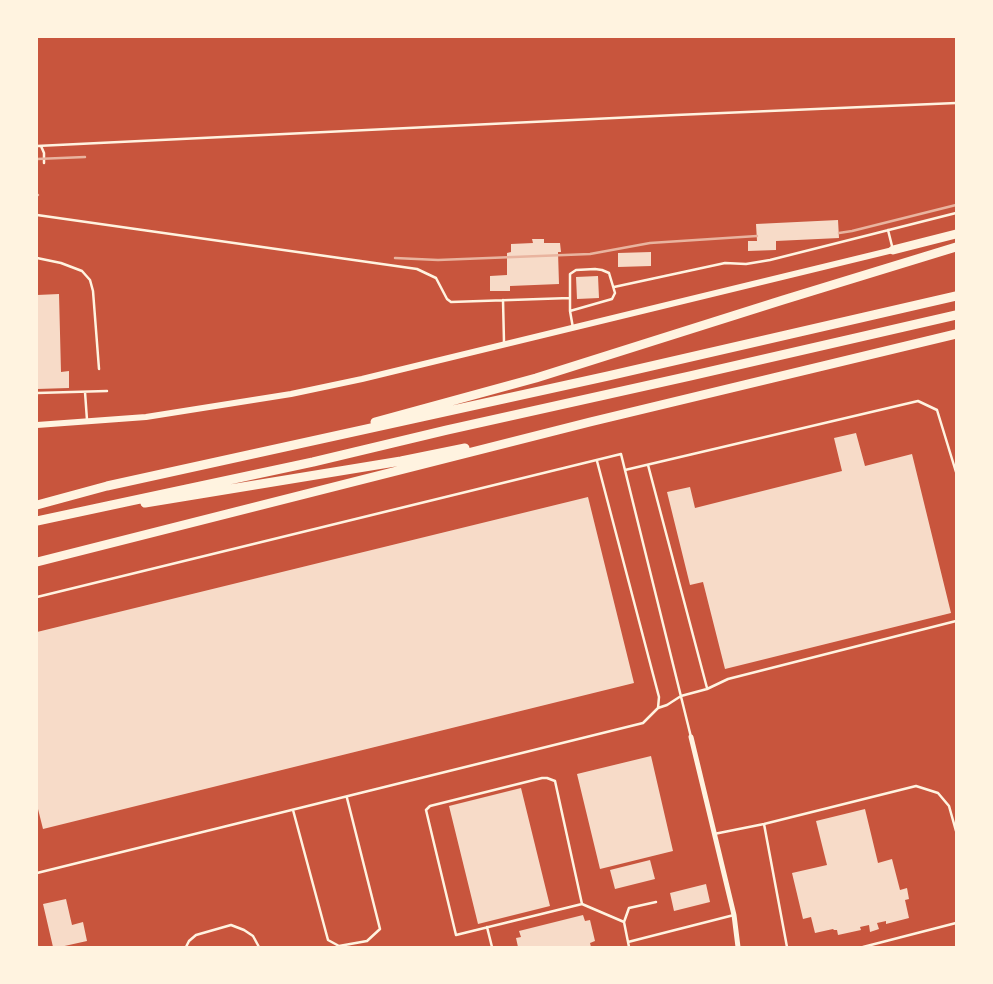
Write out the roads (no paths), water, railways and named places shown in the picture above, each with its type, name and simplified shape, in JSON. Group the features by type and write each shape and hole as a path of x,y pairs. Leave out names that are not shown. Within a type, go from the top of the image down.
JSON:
{"highway":[{"path":"893,250 956,234"},
{"path":"259,453 536,378 956,247"},
{"path":"37,505 107,486 956,296"},
{"path":"37,522 313,462 956,315"},
{"path":"37,562 590,422 956,334"},
{"path":"49,518 401,461 590,422"}],"street":[{"path":"37,425 146,417 291,394 893,250"},
{"path":"691,737 734,915 737,947"}],"lane":[{"path":"44,163 39,146 956,103"},
{"path":"614,287 730,262 746,264 769,260 956,213"},
{"path":"37,215 417,269 436,278 451,302 569,298"},
{"path":"888,230 893,250"},
{"path":"37,258 61,262 82,271 90,280 99,369"},
{"path":"570,311 610,301 615,296 611,276 595,269 571,272 569,298 570,311 573,328"},
{"path":"503,300 504,345"},
{"path":"37,393 107,391"},
{"path":"85,392 87,422"},
{"path":"625,470 918,401 937,410 956,472"},
{"path":"37,597 621,454 691,737"},
{"path":"597,461 659,697 658,708"},
{"path":"648,465 707,689"},
{"path":"37,873 624,729 643,723 658,708 681,696 707,689 728,679 956,621"},
{"path":"582,904 555,781 542,778 429,806 426,810 456,935 582,904 624,922"},
{"path":"714,834 916,786 938,793 949,806 956,831"},
{"path":"293,810 328,940 339,946 367,942 380,929 347,797"},
{"path":"764,824 788,947"},
{"path":"629,947 624,922 629,908 656,902"},
{"path":"628,942 734,915"},
{"path":"863,947 956,923"},
{"path":"186,947 196,934 231,926 253,936 259,947"},
{"path":"487,928 492,947"}],"railway":[{"path":"37,159 85,157"},
{"path":"839,233 956,205"},
{"path":"395,258 438,260 590,254 650,243 757,236"}]}
